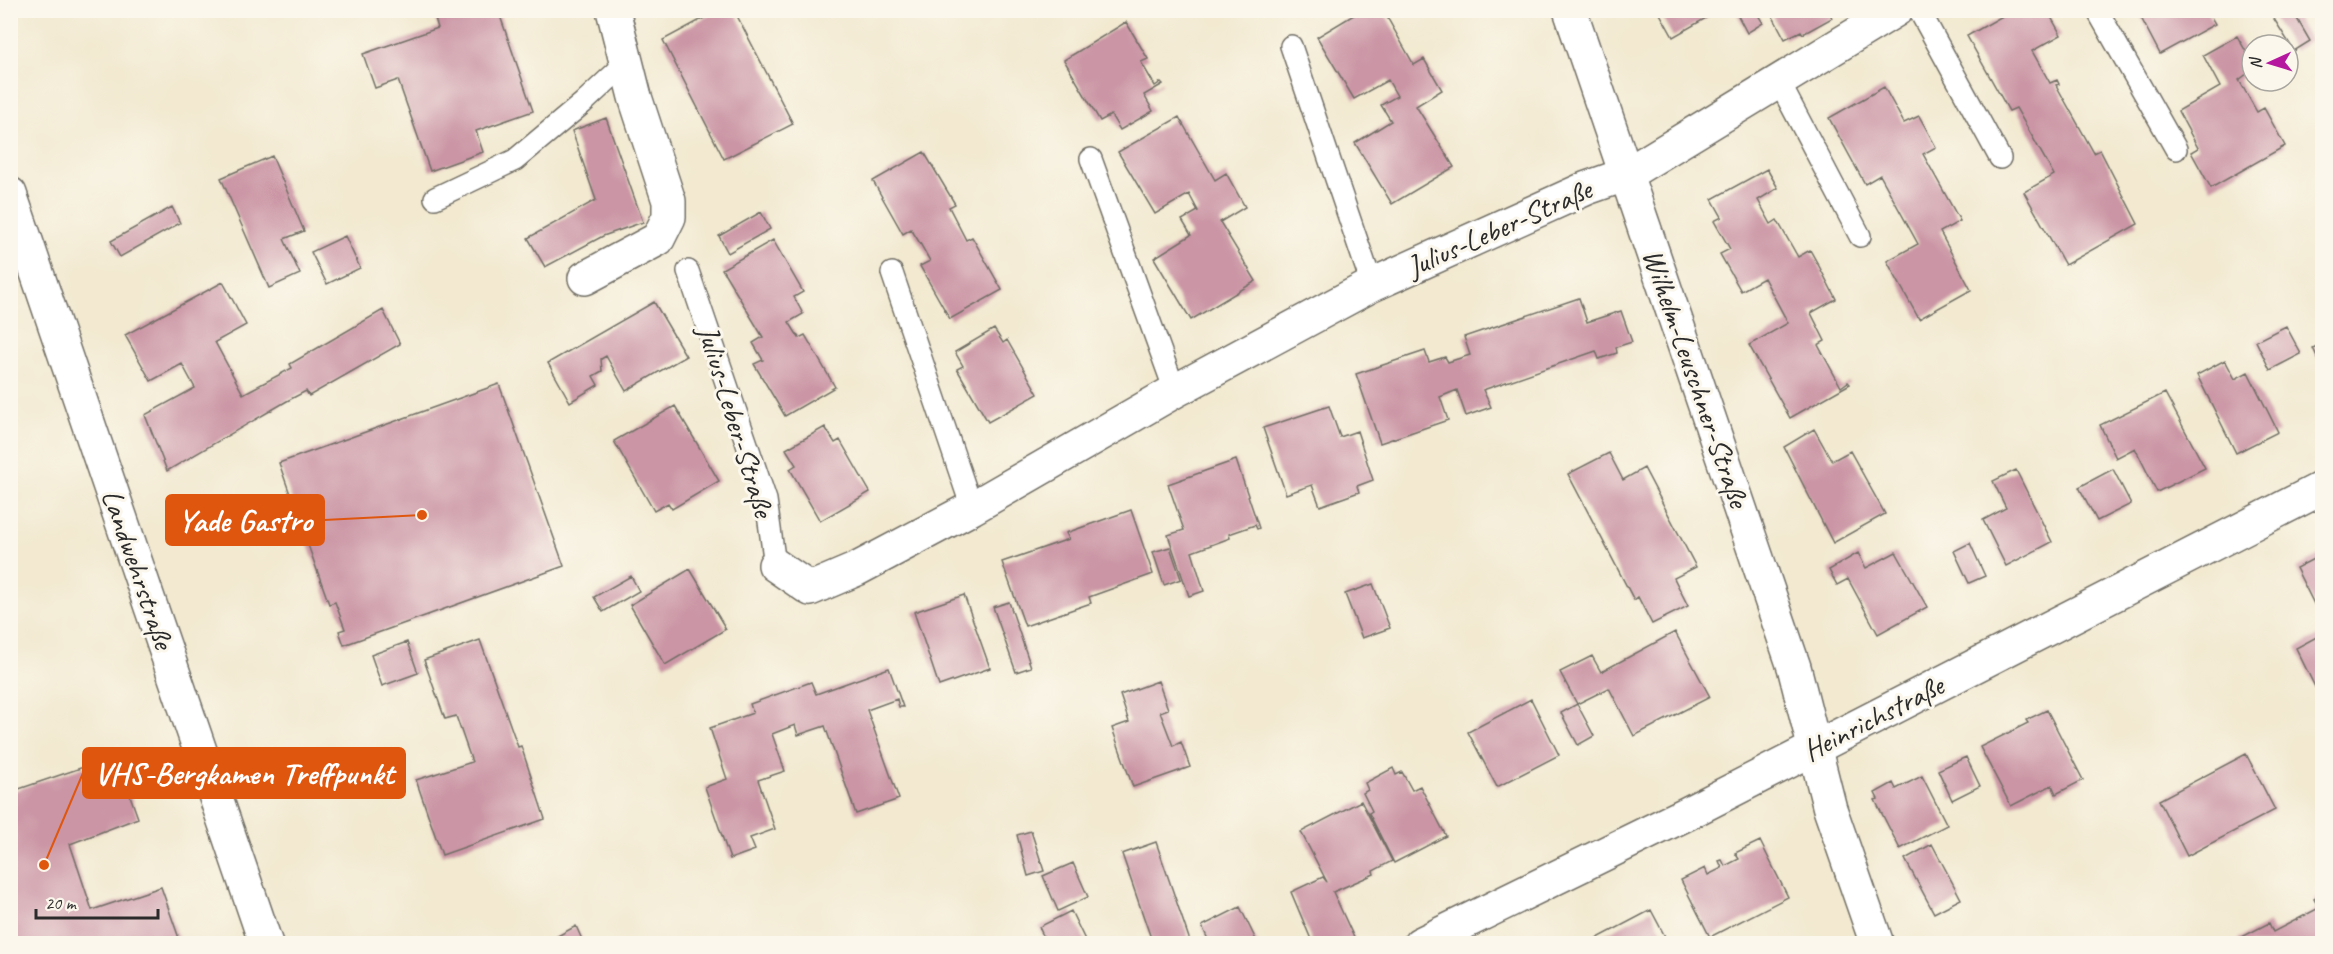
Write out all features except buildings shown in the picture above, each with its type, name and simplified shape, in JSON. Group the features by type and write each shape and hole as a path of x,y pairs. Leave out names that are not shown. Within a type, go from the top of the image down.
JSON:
{"street":[{"path":"585,278 658,239 669,217 669,201 635,97 613,10"},
{"name":"Wilhelm-Leuschner-Straße","path":"1570,10 1794,667 1830,809 1877,944"},
{"name":"Julius-Leber-Straße","path":"775,566 810,589 857,569 972,508 1175,391 1372,285 1587,188 1627,174 1896,10"},
{"name":"Landwehrstraße","path":"10,194 266,944"},
{"name":"Heinrichstraße","path":"1420,944 1686,814 2322,488"}],"lane":[{"path":"1919,10 2001,158"},
{"path":"2097,10 2176,149"},
{"name":"Julius-Leber-Straße","path":"1291,46 1372,285"},
{"path":"435,198 515,160 583,104 626,63"},
{"path":"1778,80 1860,236"},
{"path":"1091,159 1175,391"},
{"name":"Julius-Leber-Straße","path":"688,271 766,500 775,566"},
{"path":"892,273 972,508"}],"place":[{"name":"Yade Gastro","path":"422,515"},
{"name":"VHS-Bergkamen Treffpunkt","path":"44,865"}]}
